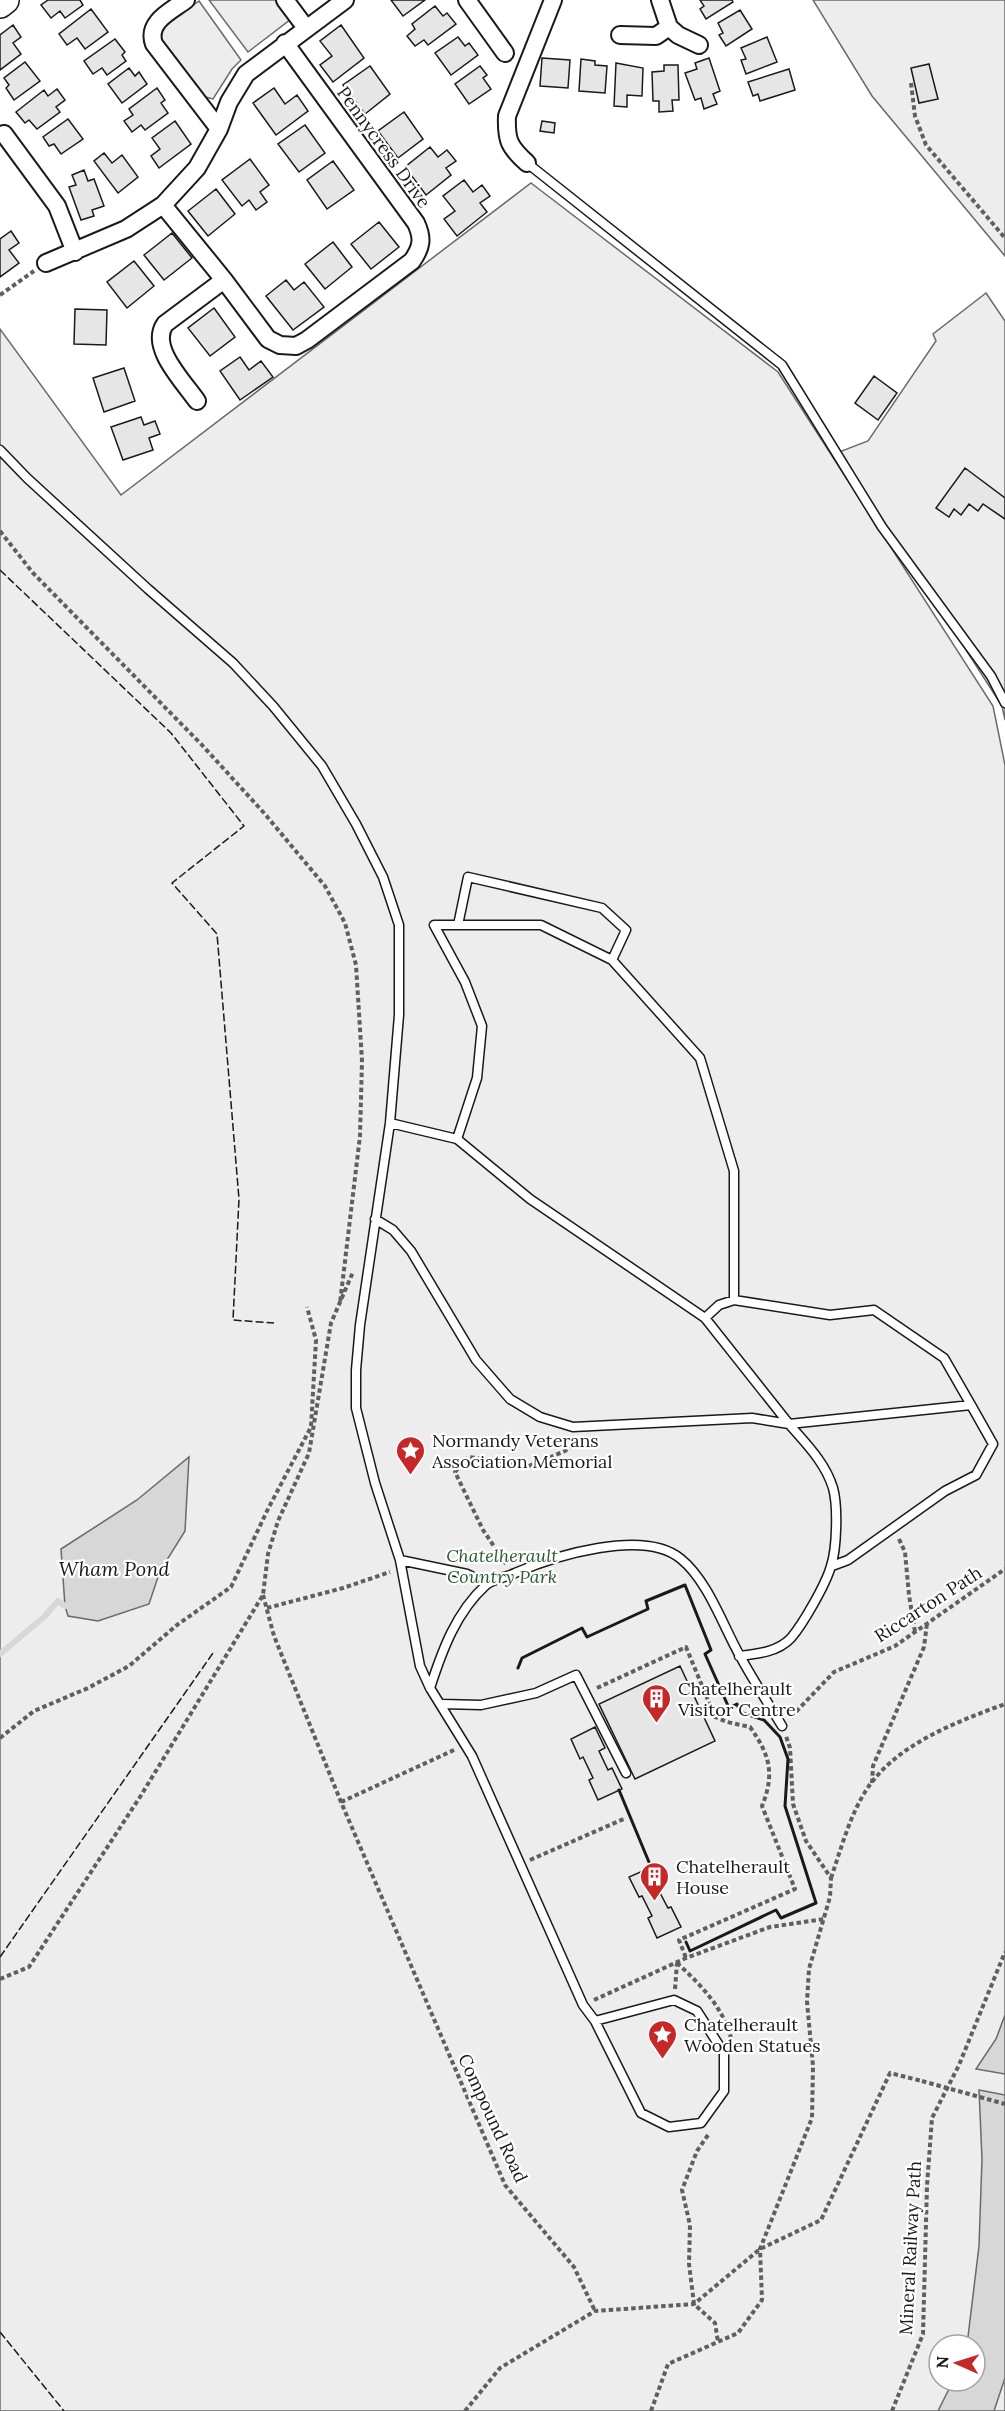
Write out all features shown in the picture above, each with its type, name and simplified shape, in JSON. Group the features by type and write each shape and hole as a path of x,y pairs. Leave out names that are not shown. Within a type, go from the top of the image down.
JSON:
{"main road":[{"path":"0,4 5,0"}],"street":[{"path":"186,0 155,23 151,36 154,44 219,129"},
{"path":"285,0 306,28"},
{"path":"46,263 126,229 163,205 197,168 219,129 229,102 246,74 345,0"},
{"path":"467,0 505,53"},
{"path":"526,163 512,149 506,134 507,116 553,0"},
{"path":"660,0 669,27 678,35 699,45"},
{"path":"620,35 656,36 669,27"},
{"name":"Pennycress Drive","path":"163,205 225,280 268,339 280,345 296,346 412,261 421,250 422,235 416,223 285,44"},
{"path":"4,134 57,206 75,252"},
{"path":"197,401 162,351 159,340 161,330 165,324 225,280"}],"lane":[{"path":"526,163 782,366 882,526 991,676 1005,703"},
{"path":"0,450 27,478 233,663 321,766 356,824 383,877 399,925 399,1015 390,1123 360,1325 356,1370 356,1408 375,1483 400,1560 420,1666 430,1688 442,1704 472,1756 583,2005 595,2021 641,2113 669,2127 701,2123 724,2091 724,2053 697,2011 674,2000 595,2021"},
{"path":"458,925 468,877 602,908 626,930 612,960"},
{"path":"457,1139 477,1078 482,1026 465,982 434,925 541,925 612,960 700,1058 734,1171 734,1300"},
{"path":"390,1123 457,1139 530,1198 705,1318 819,1458 833,1489 836,1528 832,1566 816,1598 790,1640 764,1653 740,1656"},
{"path":"375,1219 393,1230 411,1251 476,1360 510,1399 540,1417 573,1427 752,1418 789,1424 971,1405"},
{"path":"705,1318 719,1305 734,1300 830,1315 874,1310 944,1358 993,1444 976,1475 945,1491 849,1560 832,1566"},
{"path":"430,1688 444,1646 460,1617 487,1584 557,1557 588,1550 639,1546 660,1550 680,1558 696,1574 740,1656 782,1726"},
{"path":"400,1560 467,1574 487,1584"},
{"path":"442,1704 481,1705 536,1693 576,1675 626,1773"}],"path":[{"path":"911,83 915,116 926,145 1005,238"},
{"path":"0,295 46,263"},
{"path":"0,531 33,573 202,745 264,813 325,886 345,923 356,965 362,1061 360,1136 340,1303 331,1323 309,1453 278,1521 268,1554 263,1594 140,1797 29,1967 0,1979"},
{"path":"0,1738 34,1711 88,1688 129,1666 177,1625 231,1587 311,1427 316,1340 307,1306"},
{"path":"513,1574 483,1530 455,1472 468,1457 499,1461 524,1468 565,1451 592,1427"},
{"path":"894,1528 905,1552 915,1632"},
{"name":"Riccarton Path","path":"782,1726 834,1672 895,1646 1005,1569"},
{"path":"267,1608 343,1588 395,1570"},
{"name":"Compound Road","path":"263,1594 274,1636 341,1802 505,2185 574,2267 595,2311"},
{"path":"872,1784 873,1766 924,1647 927,1623"},
{"path":"585,1694 686,1647 715,1717 750,1727 764,1747 770,1770 767,1794 762,1806 795,1889 679,1940 686,1958"},
{"path":"651,2411 668,2364 738,2333 762,2301 760,2249 812,2118 813,2066 807,2002 809,1969 830,1897 831,1878 851,1820 866,1791 888,1765 916,1745 972,1717 1005,1704"},
{"path":"782,1726 790,1748 793,1804 806,1841 831,1878"},
{"path":"341,1802 445,1755"},
{"path":"519,1865 626,1818"},
{"path":"583,2005 686,1958 770,1927 824,1919"},
{"name":"Mineral Railway Path","path":"892,2411 923,2334 927,2186 932,2118 959,2065 1005,1952"},
{"path":"674,2000 677,1963"},
{"path":"677,1963 699,1983 727,2021 732,2042"},
{"path":"465,2411 500,2368 595,2311 694,2304 760,2249 820,2220 890,2073 1005,2104"},
{"path":"710,2131 697,2151 682,2190 690,2225 689,2264 694,2304 715,2323 718,2342"}],"shaded area":[{"path":"209,0 276,0 291,19 248,52"},
{"path":"813,0 1005,0 1005,256 872,96"},
{"path":"199,1 241,60 232,69 213,99 202,96 161,42 158,34 161,28"},
{"name":"Chatelherault Country Park","path":"531,183 778,372 993,706 1005,765 1005,2411 0,2411 0,329 121,495"},
{"path":"986,293 1005,321 1005,720 1002,706 839,452 868,441 936,341 933,334"}],"water":[{"name":"Wham Pond","path":"189,1457 185,1531 160,1571 149,1604 98,1621 68,1616 65,1606 61,1549 137,1500"},
{"path":"1005,2015 1005,2074 976,2069 996,2039"},
{"path":"979,2090 1005,2095 1005,2378 994,2411 938,2411 947,2393 987,2393 987,2333 968,2333 979,2246 982,2159"}],"building":[{"path":"48,0 80,0 83,5 65,18 60,11 51,18 41,5"},
{"path":"391,0 425,0 403,16"},
{"path":"700,0 732,0 733,2 706,19 700,9 704,6"},
{"path":"435,6 443,16 447,13 456,24 428,45 424,40 415,46 407,36 415,29 412,24"},
{"path":"91,9 108,32 85,49 77,38 67,45 59,34"},
{"path":"740,10 752,29 726,46 719,35 723,33 718,23"},
{"path":"13,25 21,37 13,43 21,54 0,70 0,35"},
{"path":"341,25 364,58 333,82 320,65 332,56 320,41"},
{"path":"458,37 465,46 469,43 478,55 451,75 435,53"},
{"path":"767,37 777,62 746,74 741,60 746,59 741,48"},
{"path":"115,39 125,52 122,55 126,61 107,75 102,68 93,74 84,61"},
{"path":"542,58 570,60 568,88 540,86"},
{"path":"709,58 720,91 713,94 717,104 704,109 701,98 695,100 685,73 697,69 695,63"},
{"path":"581,59 595,61 595,65 607,66 605,93 579,91"},
{"path":"25,62 40,81 14,100 6,88 9,85 4,78"},
{"path":"616,63 643,68 642,96 627,95 627,107 614,106"},
{"path":"929,64 938,99 919,103 911,68"},
{"path":"664,65 678,65 679,100 672,100 673,111 659,112 659,101 653,101 652,72 664,71"},
{"path":"370,66 390,94 365,114 343,85"},
{"path":"480,66 487,75 483,78 491,89 469,104 455,84"},
{"path":"129,68 135,76 139,72 147,84 122,103 108,84"},
{"path":"789,69 795,90 760,101 758,94 753,96 748,82"},
{"path":"157,88 165,100 161,103 168,113 145,130 141,125 132,132 124,121 133,115 129,109"},
{"path":"274,88 285,104 297,95 308,111 276,135 253,103"},
{"path":"57,89 65,100 56,107 60,112 37,129 29,120 25,123 16,112 44,90 48,96"},
{"path":"404,112 423,139 398,158 378,131"},
{"path":"68,119 83,139 61,154 54,144 49,146 43,137"},
{"path":"175,121 191,144 159,168 151,156 160,149 152,138"},
{"path":"542,121 555,123 554,133 540,131"},
{"path":"305,125 325,153 299,172 278,144"},
{"path":"430,147 438,157 447,150 456,161 446,168 451,175 426,195 405,167"},
{"path":"104,153 112,163 122,155 138,177 118,193 94,161"},
{"path":"250,159 269,185 260,192 267,202 256,210 249,200 242,206 222,180"},
{"path":"333,161 354,190 327,209 307,180"},
{"path":"84,170 88,181 94,179 104,206 92,210 94,216 81,220 69,187 76,185 72,175"},
{"path":"464,180 473,192 482,185 490,196 480,203 487,212 457,236 444,219 455,211 443,196"},
{"path":"216,189 235,214 208,236 188,211"},
{"path":"379,222 399,247 371,269 351,244"},
{"path":"11,231 19,243 9,250 19,263 0,277 0,239"},
{"path":"172,233 192,258 164,280 144,255"},
{"path":"333,242 352,267 325,289 305,264"},
{"path":"134,261 154,286 127,308 107,282"},
{"path":"286,280 294,290 304,282 324,307 293,330 266,296"},
{"path":"214,308 235,337 210,356 188,328"},
{"path":"75,309 107,310 106,345 74,344"},
{"path":"240,357 249,370 261,361 273,377 240,400 220,371"},
{"path":"124,368 135,401 104,412 93,378"},
{"path":"874,376 897,393 878,420 855,403"},
{"path":"141,417 144,425 155,421 160,434 149,438 153,450 123,460 111,427"},
{"path":"965,468 1005,498 1005,519 983,504 978,511 969,504 961,515 954,509 949,517 936,508"},
{"name":"Chatelherault Visitor Centre","path":"680,1666 715,1741 635,1779 599,1704"},
{"path":"595,1727 605,1748 599,1751 608,1770 612,1768 622,1789 598,1800 589,1780 593,1778 583,1757 580,1759 571,1739"},
{"name":"Chatelherault House","path":"654,1866 664,1887 658,1889 668,1908 671,1907 681,1927 657,1938 648,1918 652,1916 629,1877"}],"waterway":[{"path":"0,1654 44,1617 58,1601 65,1606"}],"fence":[{"path":"0,570 171,733 244,826 172,883 217,934 239,1199 233,1320 274,1323"},
{"path":"0,1957 213,1653"},
{"path":"0,2332 64,2411"}],"wall":[{"path":"518,1668 522,1658 582,1628 587,1637 648,1609 646,1601 685,1585 711,1650 705,1654 729,1708 737,1704 740,1712 764,1720 780,1737 788,1759 785,1806 816,1903 781,1918 776,1910 690,1951 686,1942"},
{"path":"619,1790 651,1867"}],"place":[{"name":"Normandy Veterans Association Memorial","path":"411,1476"},
{"name":"Chatelherault Visitor Centre","path":"657,1724"},
{"name":"Chatelherault House","path":"655,1902"},
{"name":"Chatelherault Wooden Statues","path":"663,2060"}]}
